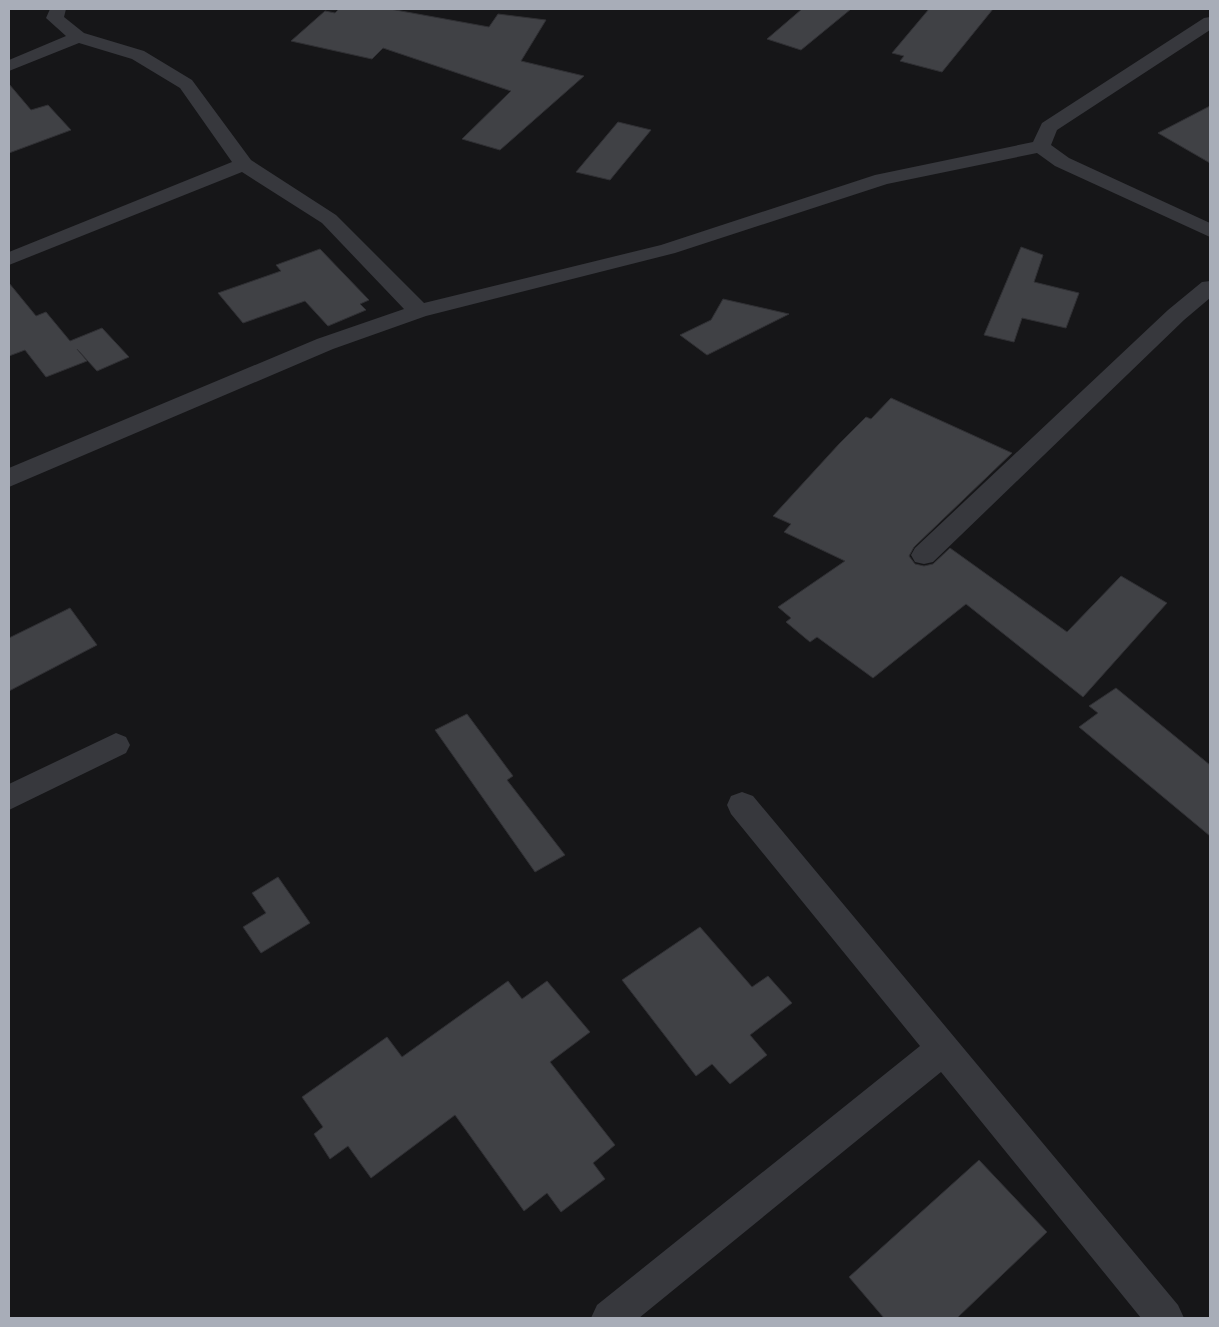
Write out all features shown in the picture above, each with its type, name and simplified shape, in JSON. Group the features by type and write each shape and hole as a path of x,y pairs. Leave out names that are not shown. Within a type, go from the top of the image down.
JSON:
{"street":[{"path":"58,9 55,18 78,37 138,55 186,84 217,123 244,164 329,219 420,311"},
{"path":"1041,146 1049,127 1210,22"},
{"path":"9,66 78,37"},
{"path":"9,478 326,344 420,311 668,249 882,179 1041,146 1062,162 1210,231"},
{"path":"9,259 244,164"},
{"path":"924,555 1176,315 1210,288"},
{"path":"9,798 116,745"},
{"path":"742,806 1165,1318"},
{"path":"610,1318 943,1049"}],"building":[{"path":"339,9 390,9 489,27 498,14 546,20 521,61 584,76 500,150 462,139 511,91 383,48 372,59 291,41 325,11 335,13"},
{"path":"802,9 851,9 801,50 767,39"},
{"path":"929,9 993,9 942,72 900,61 904,56 892,53"},
{"path":"9,84 31,110 48,105 71,130 9,153"},
{"path":"1210,106 1210,163 1158,133"},
{"path":"618,122 651,130 610,180 576,172"},
{"path":"1021,247 1043,255 1034,282 1079,293 1066,328 1022,318 1014,342 984,335"},
{"path":"320,249 369,300 360,304 366,310 328,326 305,301 243,323 218,293 281,271 276,265"},
{"path":"9,283 36,316 46,312 70,341 102,328 129,357 97,371 77,349 87,361 46,377 25,350 9,356"},
{"path":"723,299 789,314 707,355 680,335 711,320"},
{"path":"891,398 1012,453 914,547 909,556 915,564 924,566 933,564 950,548 1067,632 1121,576 1167,603 1083,697 966,604 873,678 817,637 810,642 786,622 791,618 778,607 845,561 784,532 791,524 773,516 866,417 871,419"},
{"path":"70,608 97,645 9,691 9,638"},
{"path":"1116,688 1210,765 1210,836 1079,727 1098,713 1089,706"},
{"path":"467,714 513,776 507,780 565,855 535,872 435,730"},
{"path":"278,877 310,923 261,953 243,927 266,913 252,893"},
{"path":"700,927 752,987 768,976 792,1003 750,1035 767,1055 730,1084 712,1064 696,1076 622,980"},
{"path":"508,981 522,999 547,981 590,1032 550,1062 615,1145 593,1163 605,1179 561,1212 547,1193 524,1211 455,1115 371,1178 348,1146 330,1159 314,1134 323,1127 302,1097 387,1037 402,1057"},
{"path":"979,1160 1047,1232 957,1318 884,1318 849,1277"}]}
